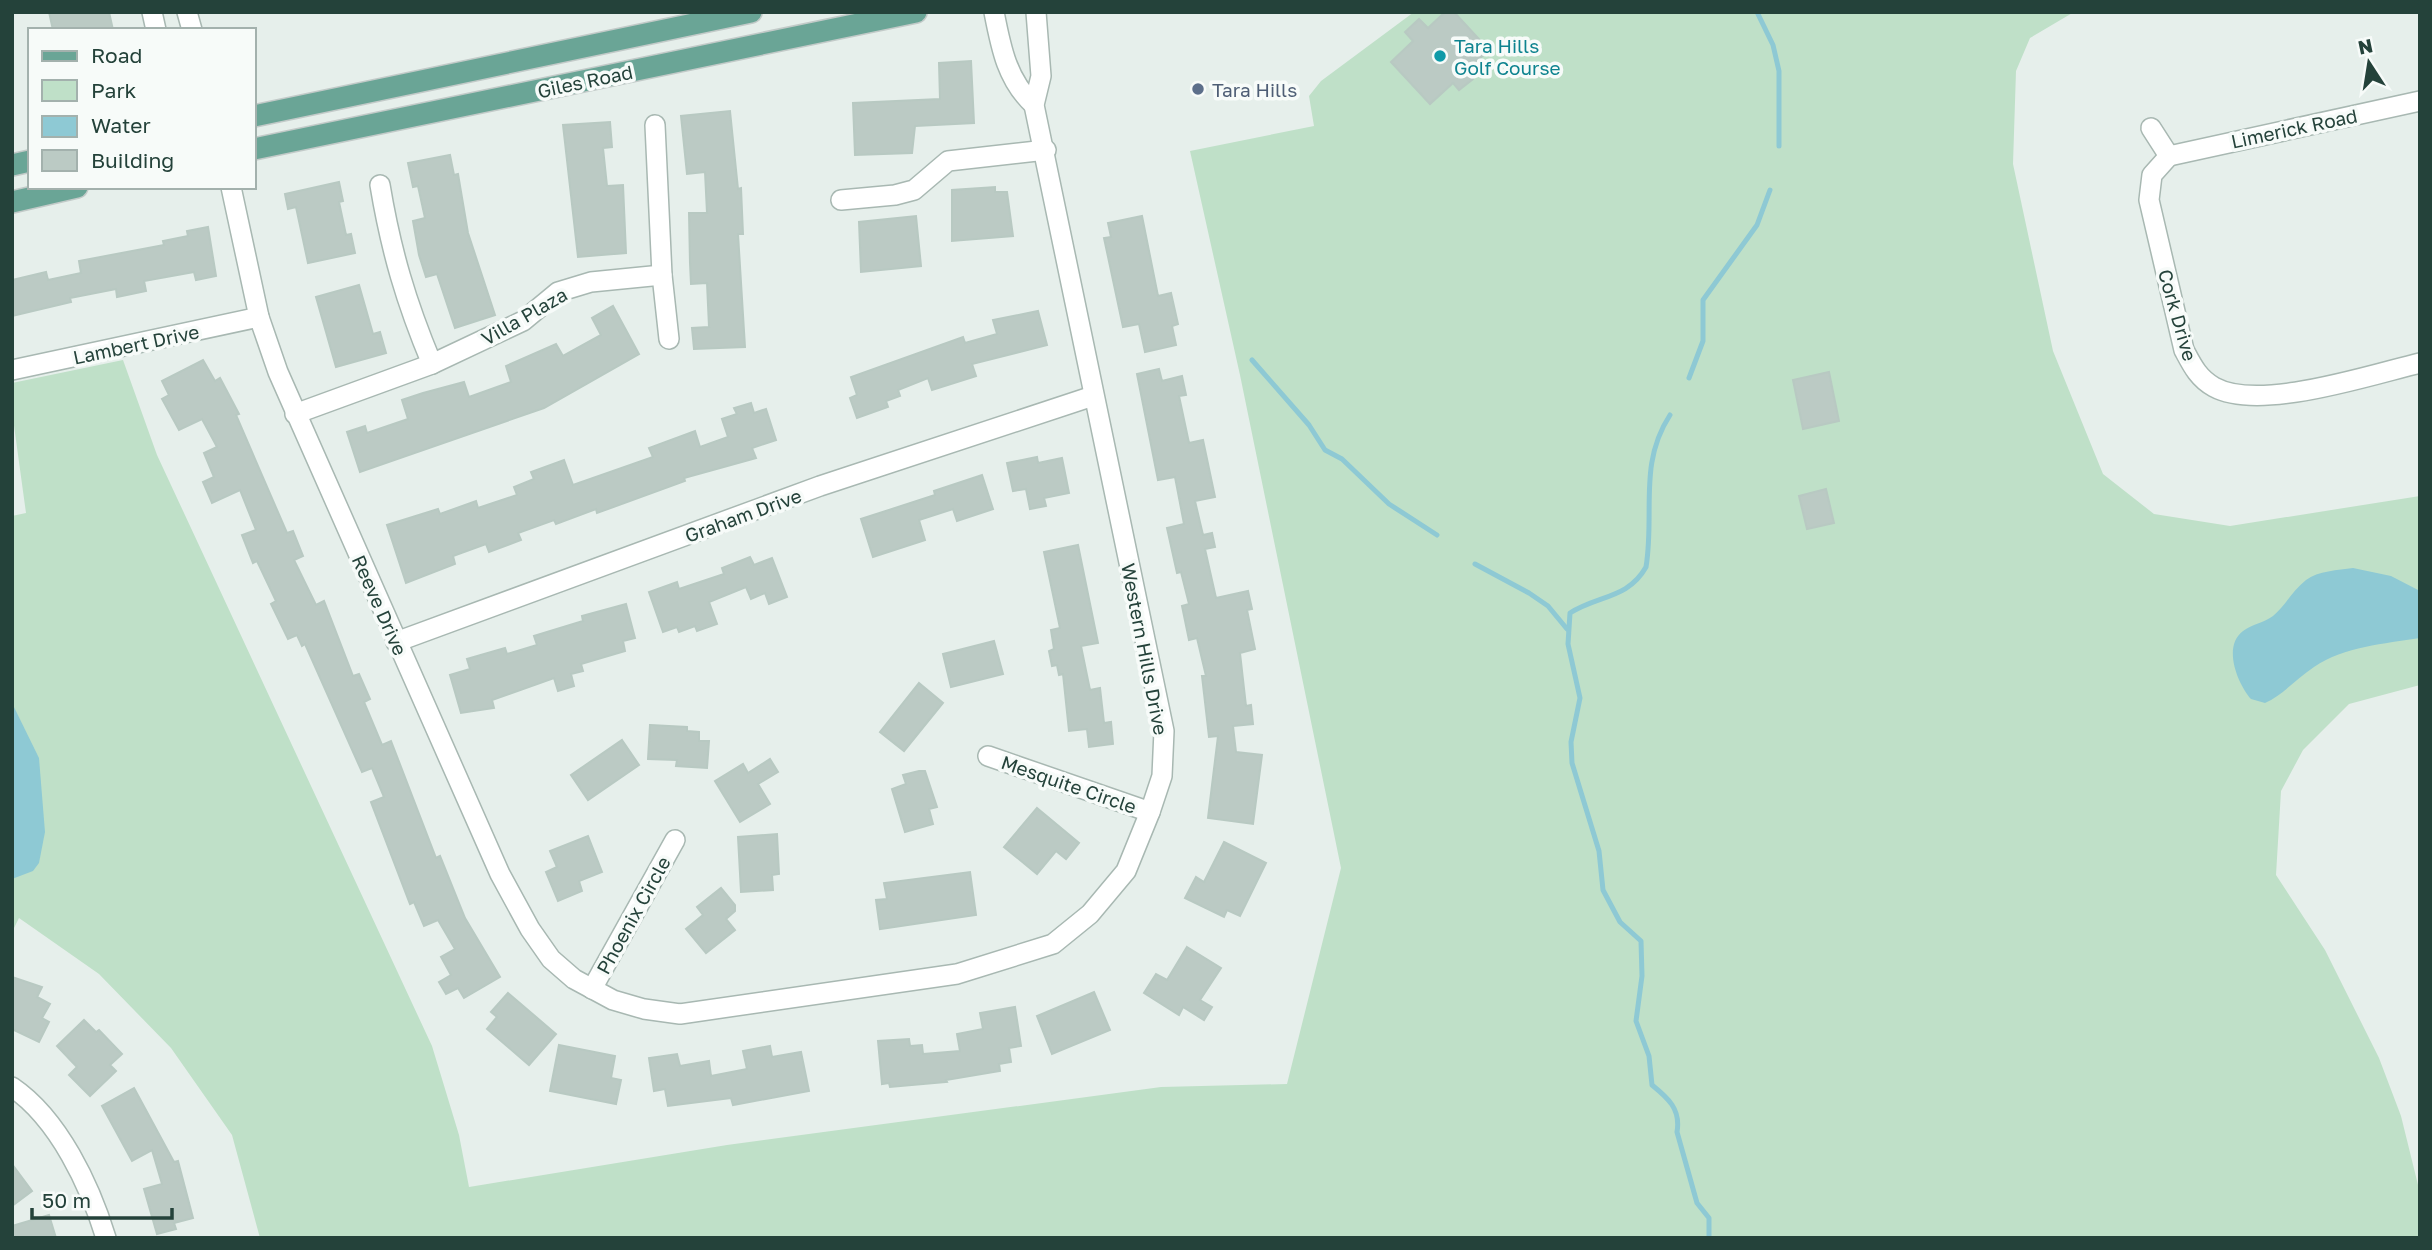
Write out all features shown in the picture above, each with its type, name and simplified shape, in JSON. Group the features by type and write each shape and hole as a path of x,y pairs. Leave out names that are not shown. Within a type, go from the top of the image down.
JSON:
{"main road":[{"name":"Giles Road","path":"256,117 751,12"},
{"name":"Giles Road","path":"256,149 916,12"},
{"path":"12,202 68,189"}],"street":[{"name":"Western Hills Drive","path":"993,12 1007,65 1018,90 1034,105"},
{"name":"Western Hills Drive","path":"592,989 623,1003 680,1014 957,974 1007,961 1053,944 1090,914 1126,871 1163,776 1164,731 1093,396 1046,150 1034,105 1041,76 1036,12"},
{"name":"Limerick Road","path":"2169,156 2420,102"},
{"path":"655,125 662,275 669,339"},
{"path":"2151,128 2169,156"},
{"path":"841,200 895,195 914,190 948,161 1046,150"},
{"name":"Cork Drive","path":"2169,156 2152,175 2149,200 2184,350 2195,372 2214,387 2235,395 2264,397 2420,363"},
{"path":"380,185 392,255 408,308 432,364"},
{"name":"Reeve Drive","path":"231,189 259,317 295,414 396,642 464,786 500,874 530,929 551,959 574,979 592,989"},
{"name":"Villa Plaza","path":"295,414 432,364 523,321 558,292 591,282 662,275"},
{"name":"Lambert Drive","path":"12,370 259,317"},
{"name":"Graham Drive","path":"396,642 820,486 1093,396"},
{"name":"Mesquite Circle","path":"988,756 1150,813"},
{"name":"Phoenix Circle","path":"592,989 675,841"},
{"path":"12,1087 56,1134 82,1172 106,1238"}],"green space":[{"name":"Tara Hills Golf Course","path":"1414,12 2074,12 2030,38 2016,71 2013,164 2053,351 2103,474 2154,514 2230,526 2420,496 2420,685 2349,704 2303,750 2281,791 2276,875 2325,950 2379,1058 2401,1116 2420,1193 2420,1238 260,1238 232,1135 171,1048 99,974 19,918 12,932 12,516 26,513 12,411 12,383 123,360 157,455 432,1046 459,1135 469,1187 727,1145 1161,1087 1287,1084 1341,868 1240,375 1190,151 1314,126 1309,96 1321,81"}],"water":[{"path":"2353,568 2391,576 2420,591 2420,638 2339,654 2314,667 2265,703 2251,699 2241,684 2234,665 2237,638 2243,631 2273,616 2301,584 2311,577 2328,571"},
{"path":"12,703 39,758 45,832 39,863 33,871 12,879"}],"building":[{"path":"49,12 109,12 113,28 53,28"},
{"name":"Tara Hills Golf Course","path":"1445,12 1454,12 1489,50 1466,71 1473,79 1459,90 1453,83 1430,104 1391,62 1413,41 1405,32 1419,19 1428,28"},
{"path":"971,61 974,123 915,126 912,153 855,155 853,103 940,99 939,63"},
{"path":"730,111 738,189 741,188 743,234 738,234 745,347 694,349 692,328 709,327 707,283 691,284 690,263 689,213 707,213 705,172 687,174 681,116"},
{"path":"610,122 612,147 603,148 607,186 623,185 626,253 578,257 563,125"},
{"path":"450,155 454,175 458,174 468,233 495,315 455,328 437,274 426,277 419,255 413,221 425,218 418,186 413,187 408,163"},
{"path":"339,182 343,201 339,202 346,235 351,234 355,253 308,263 296,207 288,209 285,194"},
{"path":"995,187 995,192 1007,192 1013,236 952,241 952,190"},
{"path":"916,216 921,266 861,272 859,222"},
{"path":"1142,216 1158,296 1171,293 1178,324 1172,326 1176,345 1145,352 1139,324 1123,327 1104,238 1111,237 1108,223"},
{"path":"208,227 216,276 196,280 194,272 144,281 146,291 117,297 116,289 70,298 71,302 12,316 12,280 46,272 48,280 81,273 79,261 164,245 163,241 188,236 187,231"},
{"path":"359,285 373,334 380,332 386,353 336,367 316,297"},
{"path":"613,306 639,354 544,408 360,472 347,432 365,426 367,433 408,419 402,400 423,393 464,382 469,397 511,382 506,366 556,344 563,356 601,335 592,318"},
{"path":"1038,311 1047,345 972,364 976,376 932,390 928,378 898,390 900,396 886,401 888,407 857,418 850,398 857,395 851,377 963,337 965,343 997,334 993,320"},
{"path":"203,360 215,381 220,378 239,414 236,415 287,533 293,531 303,556 294,560 316,605 324,601 353,676 359,674 370,699 364,702 382,745 391,741 436,858 440,856 465,918 500,977 464,998 458,988 446,994 439,982 451,975 441,957 455,949 438,920 424,926 414,902 410,904 371,802 384,797 372,768 362,772 305,644 302,646 297,635 288,639 271,604 276,601 257,561 253,563 242,535 256,530 240,490 212,503 203,482 214,477 204,453 217,447 202,419 179,430 162,399 169,395 162,381"},
{"path":"1159,369 1162,381 1182,376 1186,395 1179,396 1189,443 1203,440 1215,497 1195,501 1203,535 1212,533 1215,547 1205,549 1216,598 1248,591 1252,609 1247,610 1255,649 1240,653 1246,706 1251,705 1253,724 1233,726 1236,752 1262,755 1253,824 1208,818 1218,736 1209,737 1202,676 1206,676 1197,638 1189,640 1182,606 1189,604 1181,572 1177,573 1167,528 1184,524 1175,477 1158,480 1137,374"},
{"path":"1829,372 1839,421 1803,429 1793,380"},
{"path":"751,403 754,413 766,409 776,440 752,448 756,458 684,478 685,481 597,513 596,509 556,524 554,520 518,533 521,540 489,552 486,544 453,556 455,564 406,583 387,525 438,509 440,514 476,501 478,508 517,495 514,487 534,479 531,472 564,460 573,485 653,457 649,448 695,431 700,447 728,437 722,419 737,414 734,408"},
{"path":"1037,457 1038,463 1062,458 1069,493 1044,498 1046,506 1030,509 1026,489 1013,491 1007,463"},
{"path":"982,475 993,509 957,521 953,509 919,520 925,540 873,557 861,519 935,495 934,491"},
{"path":"1826,489 1834,523 1807,529 1799,496"},
{"path":"1078,545 1098,643 1081,646 1090,690 1100,688 1104,723 1111,722 1113,744 1089,747 1087,729 1069,731 1063,674 1059,675 1057,665 1052,666 1049,651 1054,649 1051,630 1060,628 1044,552"},
{"path":"750,557 754,565 772,558 787,597 769,604 765,593 751,599 746,587 709,602 717,624 697,631 695,626 679,632 677,627 663,632 649,592 677,582 679,589 724,574 722,568"},
{"path":"626,604 635,638 623,641 625,651 581,664 583,671 571,674 574,686 558,691 554,678 492,700 494,708 461,713 450,675 470,669 467,659 505,648 507,654 537,645 534,636 583,621 582,616"},
{"path":"994,641 1003,674 951,687 943,654"},
{"path":"919,683 943,703 904,751 880,732"},
{"path":"650,725 687,727 687,731 699,732 699,741 709,741 707,768 676,766 677,760 648,759"},
{"path":"622,740 639,765 588,800 571,775"},
{"path":"770,759 778,772 758,784 770,804 740,822 715,781 743,764 748,773"},
{"path":"925,771 937,807 929,809 933,824 905,832 892,789 906,784 903,775"},
{"path":"1037,808 1079,843 1066,859 1056,851 1037,874 1004,847"},
{"path":"777,834 779,874 772,875 773,890 741,892 738,837"},
{"path":"588,836 602,872 579,881 582,891 558,901 546,872 557,867 550,851"},
{"path":"1224,842 1266,863 1240,916 1227,910 1224,917 1185,898 1196,877 1204,882"},
{"path":"970,872 976,915 880,929 876,900 887,899 884,883"},
{"path":"721,888 735,905 735,911 726,919 735,930 706,953 686,929 703,915 697,907"},
{"path":"1187,947 1221,968 1200,1000 1212,1007 1204,1020 1183,1007 1179,1015 1144,993 1156,974 1167,980"},
{"path":"12,977 42,987 37,997 50,1004 42,1018 49,1022 39,1042 12,1029"},
{"path":"1094,992 1110,1030 1052,1054 1037,1016"},
{"path":"508,993 556,1034 529,1065 487,1029 497,1017 491,1012"},
{"path":"1015,1007 1021,1046 1009,1048 1011,1062 999,1064 1000,1071 946,1080 947,1082 890,1087 889,1083 882,1084 878,1041 909,1039 910,1046 922,1045 923,1054 960,1051 957,1034 983,1029 980,1013"},
{"path":"84,1020 96,1032 99,1030 122,1054 110,1065 116,1071 90,1096 69,1075 77,1067 57,1046"},
{"path":"559,1045 615,1056 611,1078 621,1080 616,1104 550,1091"},
{"path":"770,1046 772,1057 801,1052 809,1091 733,1105 731,1098 668,1106 665,1089 654,1091 649,1058 677,1054 680,1066 709,1061 711,1076 747,1069 743,1051"},
{"path":"134,1088 174,1162 178,1161 193,1218 174,1223 176,1229 157,1234 144,1189 162,1184 152,1150 132,1161 102,1106"},
{"path":"12,1164 32,1191 12,1206"},
{"path":"49,1215 56,1238 12,1238 12,1226"}],"waterway":[{"path":"1757,12 1773,45 1779,71 1779,146"},
{"path":"1689,378 1703,341 1703,300 1757,225 1770,190"},
{"path":"1252,360 1309,425 1325,450 1342,459 1389,504 1437,535"},
{"path":"1670,415 1660,433 1651,470 1646,567 1639,577 1621,591 1570,613 1568,644 1580,698 1571,742 1572,763 1599,851 1603,890 1620,922 1641,941 1642,976 1636,1021 1649,1056 1652,1085 1675,1110 1677,1132 1697,1203 1709,1218 1709,1238"},
{"path":"1475,564 1548,606 1567,629"}],"place":[{"name":"Tara Hills Golf Course","path":"1440,56"},
{"name":"Tara Hills","path":"1198,89"}]}
